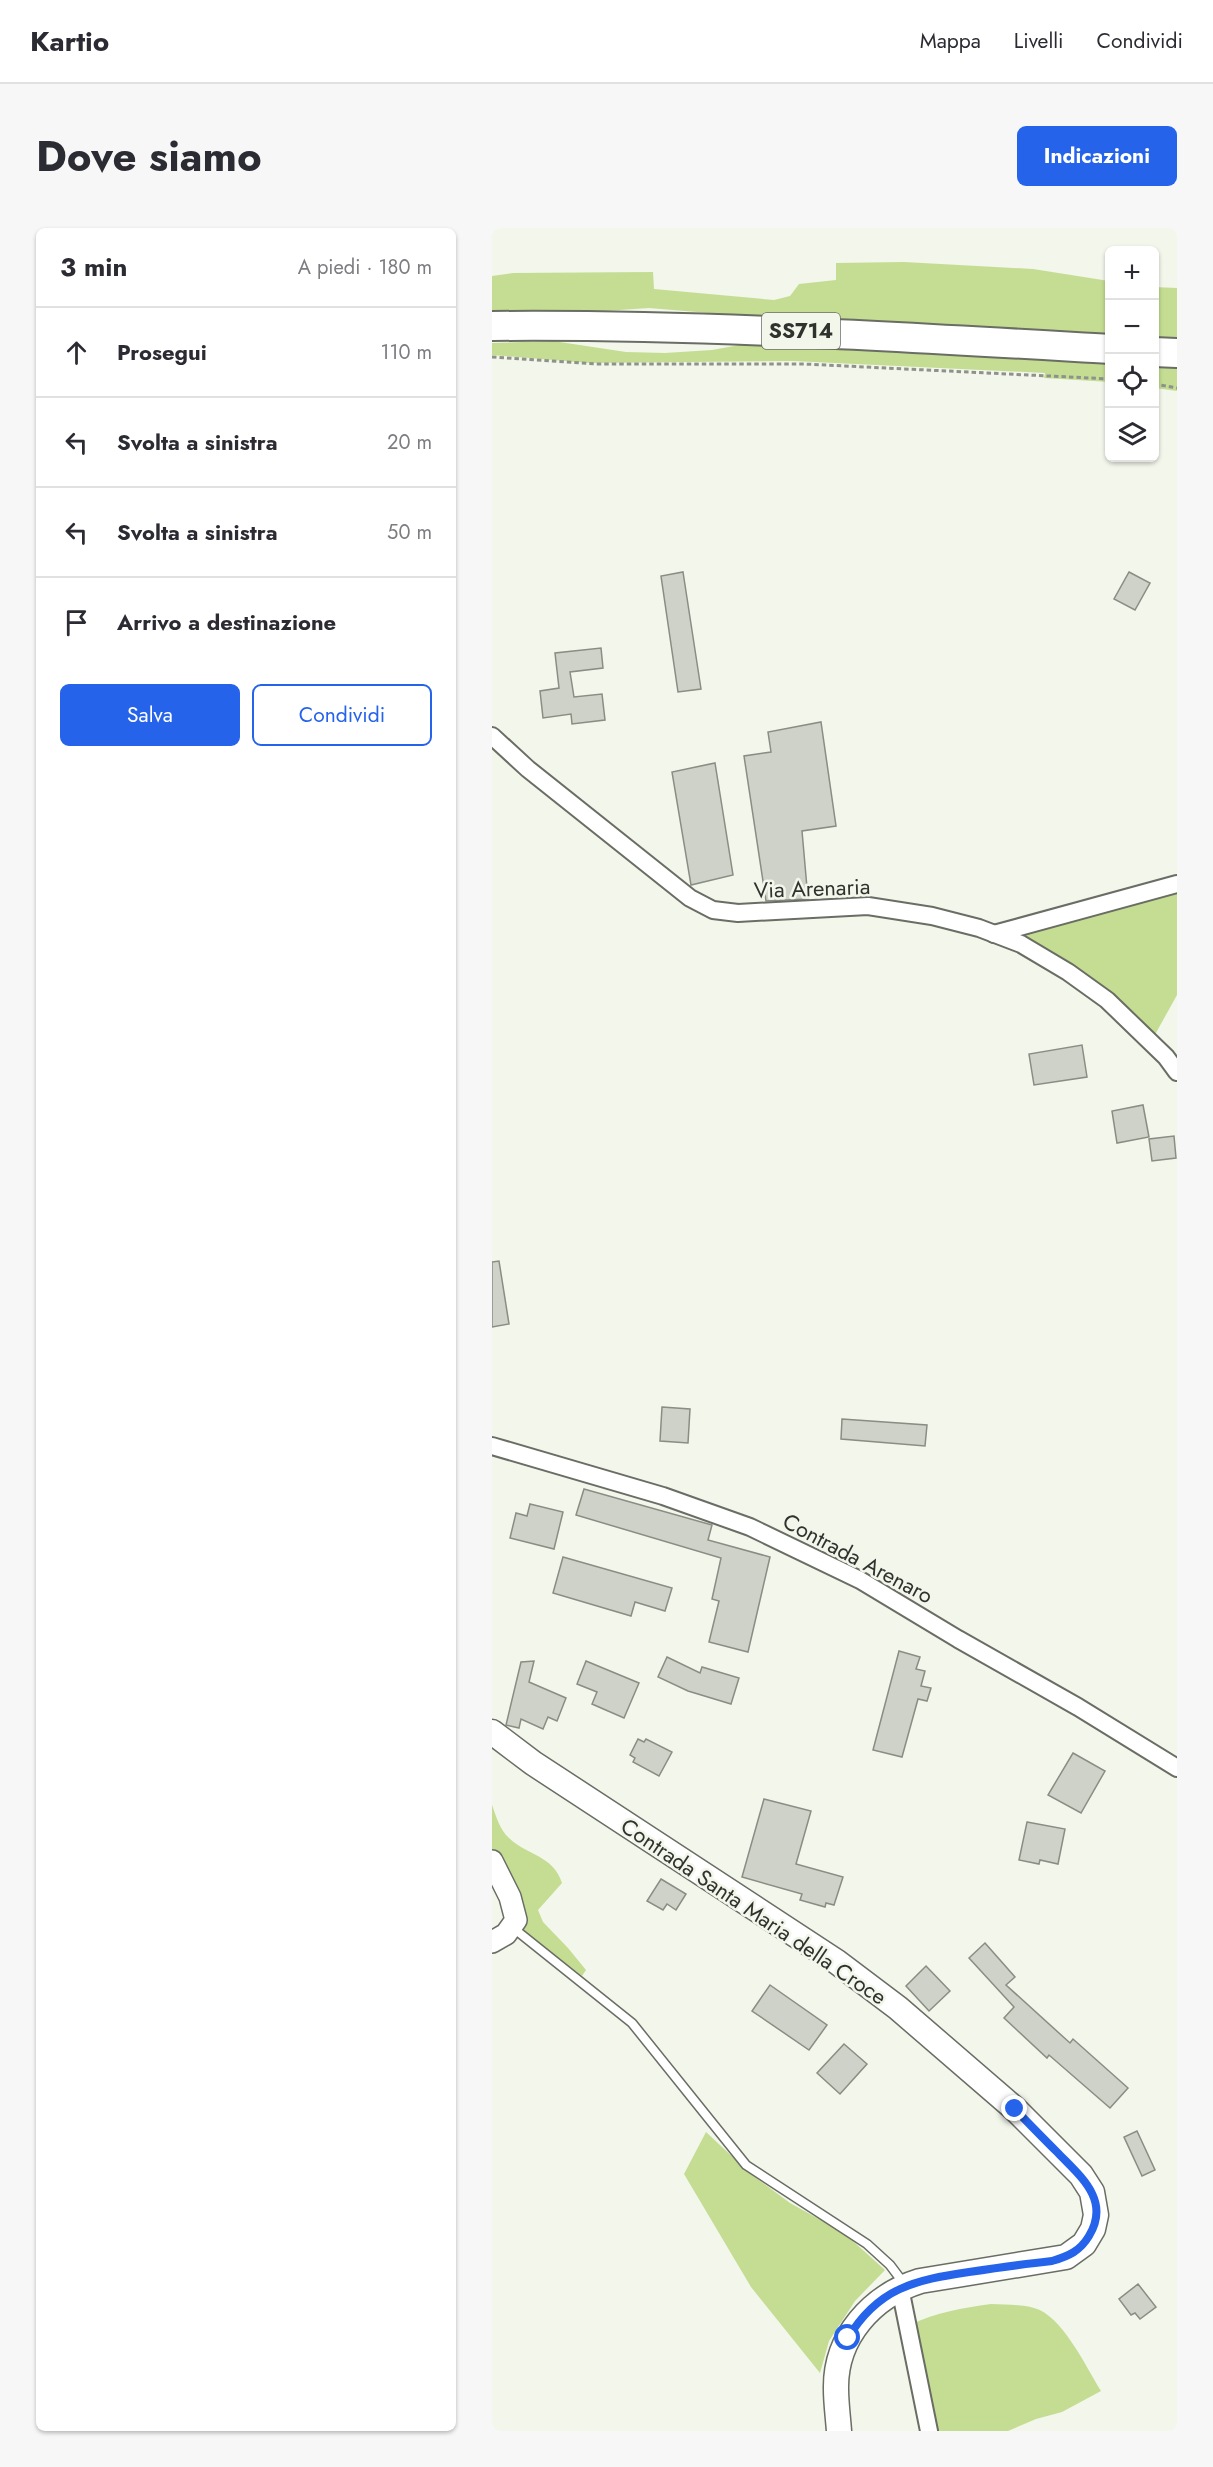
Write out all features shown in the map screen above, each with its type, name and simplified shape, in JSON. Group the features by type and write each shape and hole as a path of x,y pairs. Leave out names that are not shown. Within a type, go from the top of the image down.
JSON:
{"highway":[{"name":"SS714","path":"492,326 726,328 1105,349"},
{"path":"1159,352 1177,353"}],"main road":[{"name":"Contrada Santa Maria della Croce","path":"492,1732 533,1763 837,1962 880,1995 1015,2109 1081,2175 1092,2192 1096,2215 1093,2229 1084,2244 1066,2257 943,2276 902,2287 876,2303 855,2326 837,2370 839,2431"}],"street":[{"name":"Via Arenaria","path":"492,736 528,769 690,898 713,910 738,913 868,906 932,916 994,934 1031,949 1107,1000 1166,1058 1177,1072"},
{"path":"994,934 1177,884"},
{"name":"Contrada Arenaro","path":"492,1446 663,1496 750,1527 860,1580 1177,1768"},
{"path":"492,1861 510,1897 516,1920 506,1934 492,1942"},
{"path":"902,2287 929,2431"}],"lane":[{"path":"512,1927 632,2023 746,2164 867,2244 890,2265 902,2287"}],"path":[{"path":"492,357 596,364 804,364 1105,379"},
{"path":"1159,385 1177,388"}],"green space":[{"path":"904,262 1033,269 1105,280 1105,342 742,322 709,313 649,308 604,311 578,318 492,319 492,276 513,273 653,272 654,289 774,300 790,296 799,284 836,280 836,263"},
{"path":"1159,287 1177,288 1177,345 1159,345"},
{"path":"553,341 626,352 665,353 712,350 756,342 1105,361 1105,382 1044,378 1045,373 793,361 590,363 492,355 492,343"},
{"path":"1159,364 1177,366 1177,391 1159,389"},
{"path":"1177,887 1177,995 1152,1040 1007,935"},
{"path":"492,1805 506,1835 516,1844 546,1861 558,1874 562,1883 538,1910 543,1922 586,1970 582,1976 518,1927 492,1852"},
{"path":"706,2132 752,2175 790,2203 844,2233 885,2270 855,2301 829,2341 820,2373 751,2287 684,2174"},
{"path":"991,2304 1023,2306 1044,2313 1064,2331 1101,2391 1062,2412 1036,2419 1008,2431 931,2431 910,2325 950,2311"}],"building":[{"path":"683,572 701,689 678,692 661,576"},
{"path":"1129,572 1150,583 1135,610 1114,599"},
{"path":"601,648 603,668 570,672 574,697 602,694 605,720 572,724 571,714 543,718 540,691 559,688 555,653"},
{"path":"821,722 836,826 802,831 808,899 766,901 744,756 771,752 768,732"},
{"path":"715,763 733,875 691,885 672,772"},
{"path":"1082,1045 1087,1077 1034,1085 1029,1054"},
{"path":"1143,1105 1149,1137 1117,1143 1112,1111"},
{"path":"1174,1136 1176,1158 1152,1161 1149,1139"},
{"path":"499,1261 509,1324 492,1327 492,1262"},
{"path":"662,1407 690,1409 688,1443 660,1441"},
{"path":"842,1419 927,1425 925,1446 841,1439"},
{"path":"584,1489 712,1525 708,1540 770,1557 748,1652 709,1642 719,1601 712,1599 721,1558 576,1515"},
{"path":"530,1504 563,1512 554,1549 510,1538 516,1513 527,1516"},
{"path":"563,1557 672,1588 665,1611 635,1602 631,1616 553,1593"},
{"path":"899,1651 920,1657 916,1669 925,1671 921,1686 931,1688 927,1701 918,1699 902,1757 873,1750"},
{"path":"667,1657 700,1673 702,1667 739,1678 731,1704 688,1691 658,1677"},
{"path":"534,1661 529,1682 566,1698 557,1721 548,1717 543,1729 521,1719 519,1728 506,1725 521,1662"},
{"path":"586,1661 639,1683 624,1718 592,1704 597,1692 577,1684"},
{"path":"638,1739 644,1742 646,1739 672,1752 659,1776 633,1762 635,1758 630,1755"},
{"path":"1073,1753 1105,1771 1081,1813 1048,1795"},
{"path":"764,1799 811,1811 796,1864 843,1877 834,1905 826,1903 825,1907 800,1900 802,1894 742,1877"},
{"path":"1027,1822 1065,1829 1058,1864 1040,1860 1039,1864 1019,1860"},
{"path":"661,1879 686,1894 676,1910 667,1904 663,1910 647,1901"},
{"path":"985,1943 1015,1977 1006,1985 1070,2043 1073,2039 1128,2088 1110,2108 1049,2055 1047,2058 1004,2018 1014,2007 969,1958"},
{"path":"926,1966 950,1991 929,2011 906,1986"},
{"path":"770,1985 827,2025 809,2050 752,2011"},
{"path":"844,2044 867,2064 840,2094 817,2073"},
{"path":"1137,2131 1155,2170 1142,2176 1124,2137"},
{"path":"1138,2284 1156,2307 1140,2319 1135,2313 1131,2315 1119,2299"}],"route":[{"path":"848,2338 855,2326 876,2303 905,2286 943,2276 1052,2261 1066,2257 1084,2244 1093,2229 1096,2215 1096,2203 1088,2184 1015,2109"}]}
